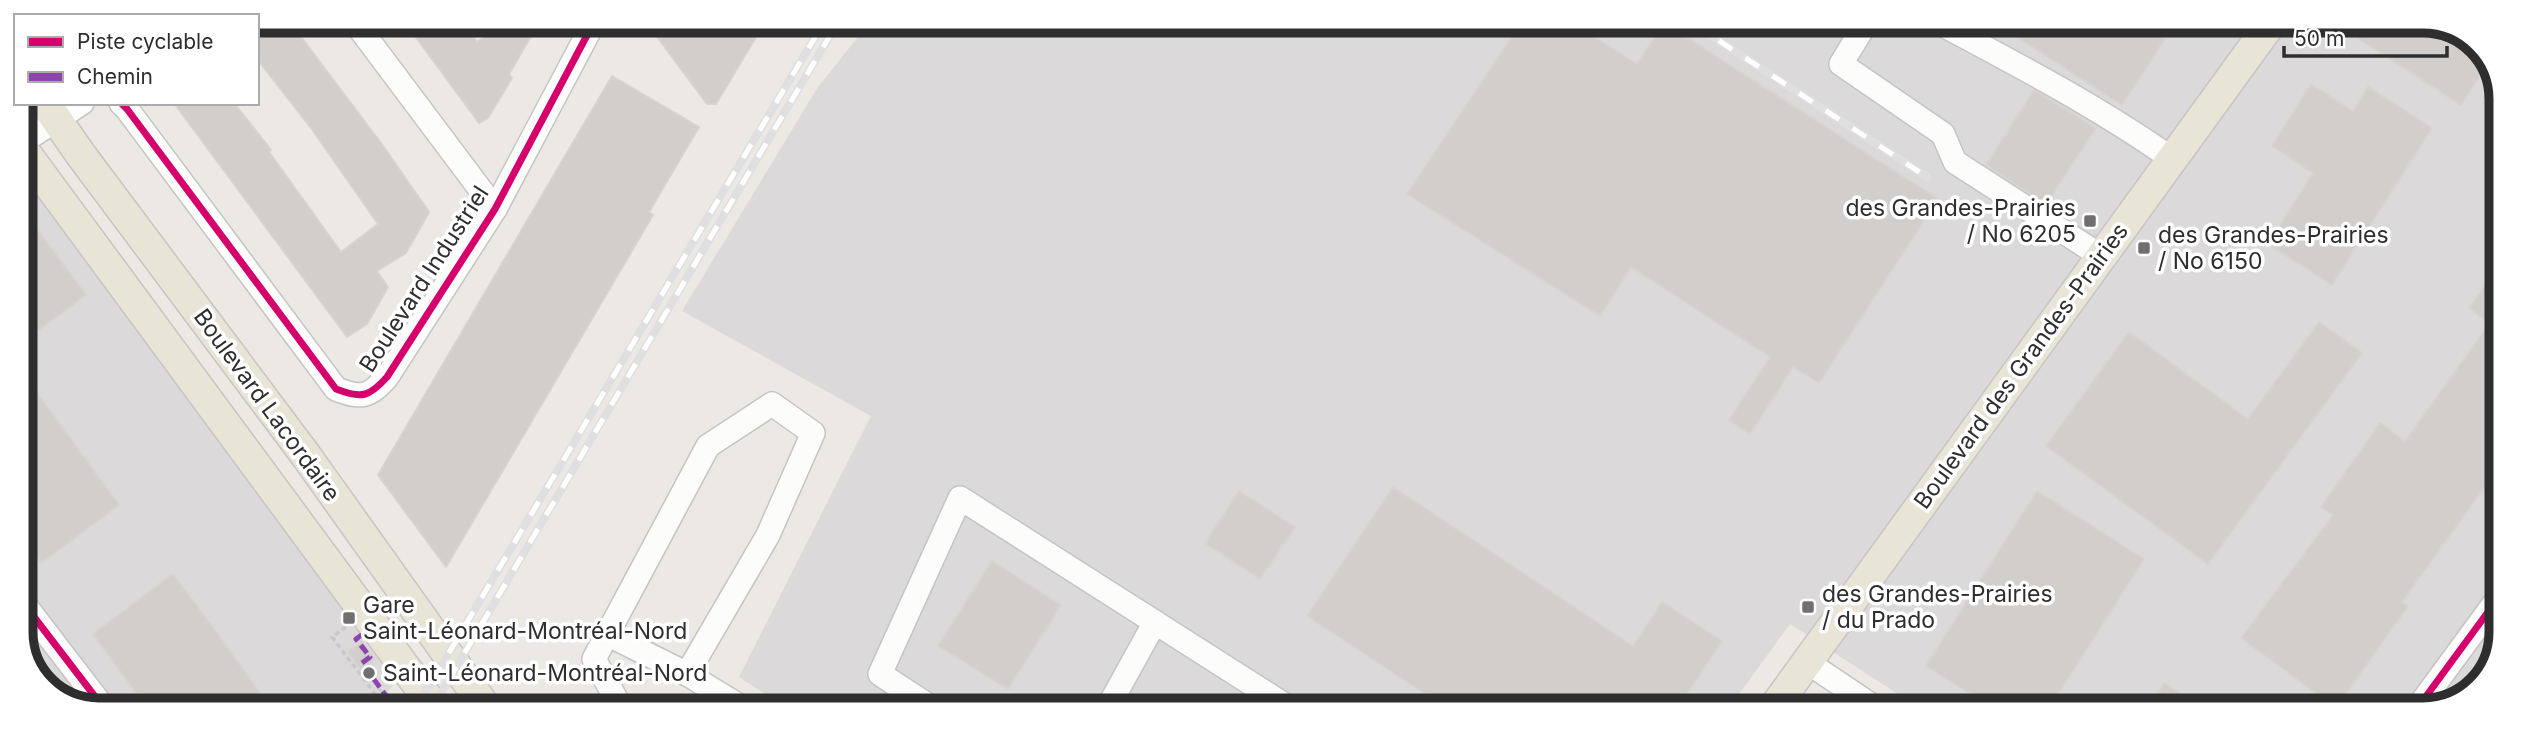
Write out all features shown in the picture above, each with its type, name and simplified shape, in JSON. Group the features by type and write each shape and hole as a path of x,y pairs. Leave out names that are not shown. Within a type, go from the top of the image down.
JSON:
{"main road":[{"name":"Boulevard des Grandes-Prairies","path":"1781,698 2264,33"},
{"name":"Boulevard Lacordaire","path":"51,111 307,457 479,698"},
{"name":"Boulevard Lacordaire","path":"33,161 428,698"}],"street":[{"path":"363,33 495,209"},
{"name":"Boulevard Industriel","path":"123,105 336,389 354,396 372,393 387,377 495,209 588,33"},
{"path":"1860,33 1841,64 1943,134 1955,162 2101,256"},
{"path":"1958,33 2033,72 2172,159"},
{"path":"33,131 51,111 74,105"},
{"path":"615,698 594,659 607,634 708,446 772,404 813,433 768,535 687,674"},
{"path":"917,698 880,674 960,498 1156,622 1260,698"},
{"path":"2425,698 2489,611"},
{"path":"33,616 95,697"},
{"path":"1113,698 1156,622"},
{"path":"607,634 687,674 722,698"},
{"path":"1807,662 1861,698"}],"path":[{"path":"339,632 332,637 337,644 375,694 381,689"}],"shaded area":[{"path":"861,33 2422,33 2448,38 2475,59 2484,74 2489,95 2489,631 2482,661 2456,689 2422,698 1904,698 1790,624 1736,698 772,698 739,677 871,416 682,311 818,87"},
{"path":"33,163 404,666 385,698 100,698 74,693 63,687 44,668 33,636"}],"building":[{"path":"259,33 298,33 429,212 406,253 377,271 388,287 367,324 347,337 175,105 236,105 271,150 269,152 341,252 378,224 311,128 259,62"},
{"path":"413,33 471,33 477,42 489,33 533,33 509,74 512,78 488,118 479,123"},
{"path":"654,33 758,33 716,104 707,104"},
{"path":"1514,33 1589,33 1637,64 1657,33 1680,33 1938,199 1819,383 1793,367 1750,434 1729,420 1770,357 1631,267 1600,316 1407,194"},
{"path":"2010,33 2156,33 2165,39 2122,105"},
{"path":"2350,33 2422,33 2448,38 2459,44 2475,59 2483,71 2461,105"},
{"path":"612,76 699,127 649,212 653,215 446,567 378,475"},
{"path":"2311,84 2353,111 2368,87 2432,128 2332,285 2268,244 2313,173 2272,146"},
{"path":"2034,90 2096,128 2046,204 1986,165"},
{"path":"33,224 86,295 33,334"},
{"path":"2489,280 2489,322 2469,308"},
{"path":"2319,322 2362,353 2208,564 2046,446 2129,332 2248,419"},
{"path":"2489,324 2489,481 2402,602 2408,606 2343,698 2322,698 2241,638 2333,515 2321,507 2380,423 2405,441"},
{"path":"33,387 119,505 41,563 33,553"},
{"path":"1393,487 1633,646 1662,602 1722,641 1684,698 1431,698 1307,616"},
{"path":"1239,491 1295,527 1260,579 1205,543"},
{"path":"2037,491 2144,559 2056,698 1977,698 1926,666"},
{"path":"992,561 1061,605 1008,689 938,646"},
{"path":"173,574 264,698 139,698 93,634"},
{"name":"Saint-Léonard-Montréal-Nord","path":"362,642 375,659 361,670 348,652"},
{"path":"2164,683 2188,698 2155,698"}],"railway":[{"path":"422,698 817,33"},
{"path":"438,698 831,33"},
{"path":"1707,33 1927,177"}],"marked path":[{"path":"374,626 356,639 370,657 362,663 388,698"}],"cycle path":[{"path":"123,105 336,389 359,395 375,389 387,377 495,209 588,33"},
{"path":"2425,698 2489,611"},
{"path":"33,616 96,698"}],"place":[{"name":"des Grandes-Prairies / No 6205","path":"2090,221"},
{"name":"des Grandes-Prairies / No 6150","path":"2144,248"},
{"name":"des Grandes-Prairies / du Prado","path":"1808,607"},
{"name":"Gare Saint-Léonard-Montréal-Nord","path":"349,618"},
{"name":"Saint-Léonard-Montréal-Nord","path":"369,673"}]}
